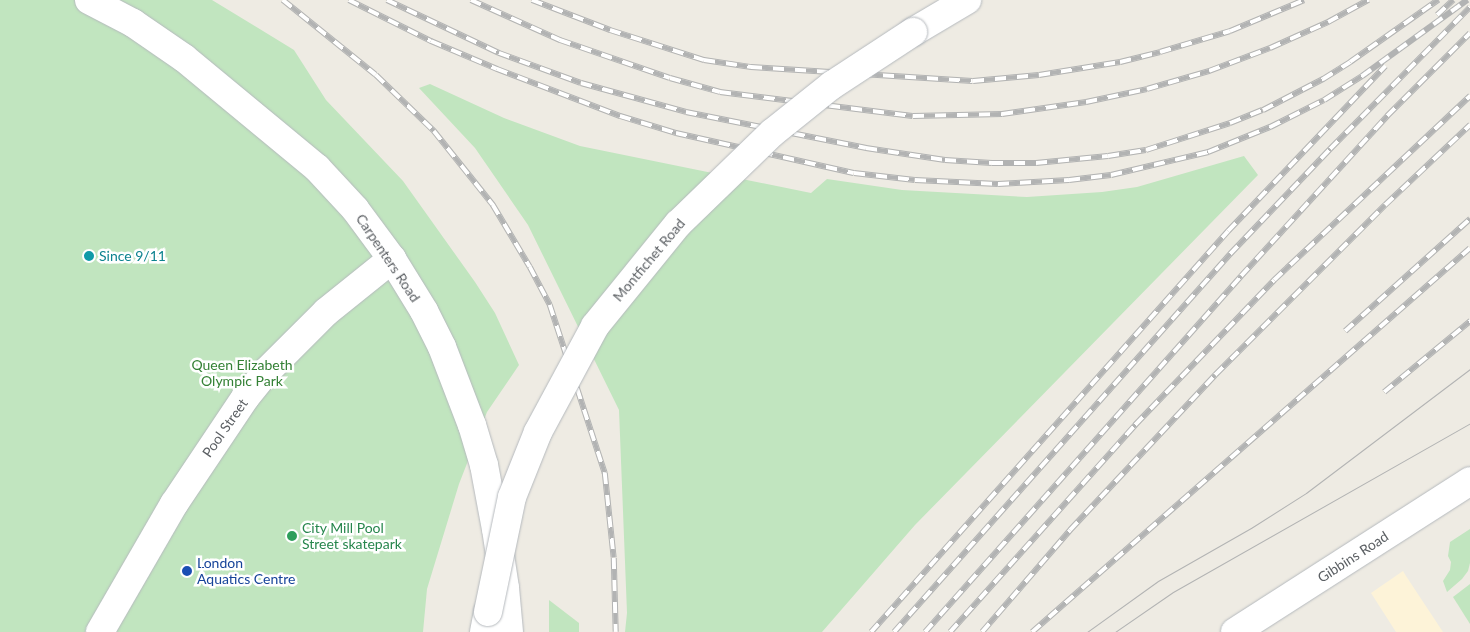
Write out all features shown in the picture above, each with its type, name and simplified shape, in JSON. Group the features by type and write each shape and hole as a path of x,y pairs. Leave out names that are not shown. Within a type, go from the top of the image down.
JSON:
{"street":[{"name":"Carpenters Road","path":"89,0 133,23 184,58 317,168 355,209 392,259 424,311 442,347 472,425 484,465 493,511 506,588 509,632"},
{"name":"Montfichet Road","path":"484,632 512,497 538,432 595,326 678,224 772,133 832,85 913,32 967,0"},
{"name":"Pool Street","path":"100,632 174,504 245,398 319,318 392,259"},
{"name":"Gibbins Road","path":"1235,632 1470,481"}],"shaded area":[{"path":"1403,571 1443,632 1396,632 1371,593"}],"green space":[{"name":"Queen Elizabeth Olympic Park","path":"0,0 212,0 294,50 326,100 403,181 475,282 495,313 519,365 487,412 459,484 427,589 423,632 0,632"},
{"path":"430,84 504,118 580,146 811,193 827,179 902,190 1027,197 1102,192 1137,187 1244,156 1258,175 915,525 822,632 625,632 627,613 619,410 528,225 475,148 419,88"},
{"path":"1470,529 1470,563 1468,571 1447,592 1443,581 1450,570 1451,562 1448,556 1450,542"},
{"path":"1470,584 1470,624 1453,597"},
{"path":"549,600 579,623 579,632 549,632"}],"tram line":[{"path":"1087,632 1158,581 1251,528 1306,493 1470,369"},
{"path":"1115,632 1173,592 1470,423"}],"railway":[{"path":"283,0 376,75 434,131 493,205 530,267 550,305 605,473 614,558 616,632"},
{"path":"349,0 431,41 497,69 620,116 676,133 854,173 915,180 998,184 1069,180 1111,175 1208,152 1270,127 1324,100 1362,76 1467,0"},
{"path":"387,0 499,53 581,83 686,112 866,148 945,160 992,163 1036,163 1146,150 1230,123 1263,110 1323,79 1438,0"},
{"path":"471,0 560,40 670,78 720,92 913,116 1002,114 1086,102 1147,89 1209,71 1270,48 1328,22 1368,0"},
{"path":"532,0 610,30 704,60 751,67 973,81 1039,75 1120,62 1230,31 1304,0"},
{"path":"1437,15 1453,0"},
{"path":"894,632 1230,254 1470,7"},
{"path":"925,632 1241,276 1387,116 1470,33"},
{"path":"871,632 1228,231 1385,66"},
{"path":"950,632 1135,425 1274,280 1470,96"},
{"path":"982,632 1070,530 1215,375 1385,205 1470,125"},
{"path":"1345,331 1470,219"},
{"path":"1032,632 1470,248"},
{"path":"1384,392 1470,321"}],"place":[{"name":"Since 9/11","path":"89,256"},
{"name":"City Mill Pool Street skatepark","path":"292,536"},
{"name":"London Aquatics Centre","path":"187,571"}]}
